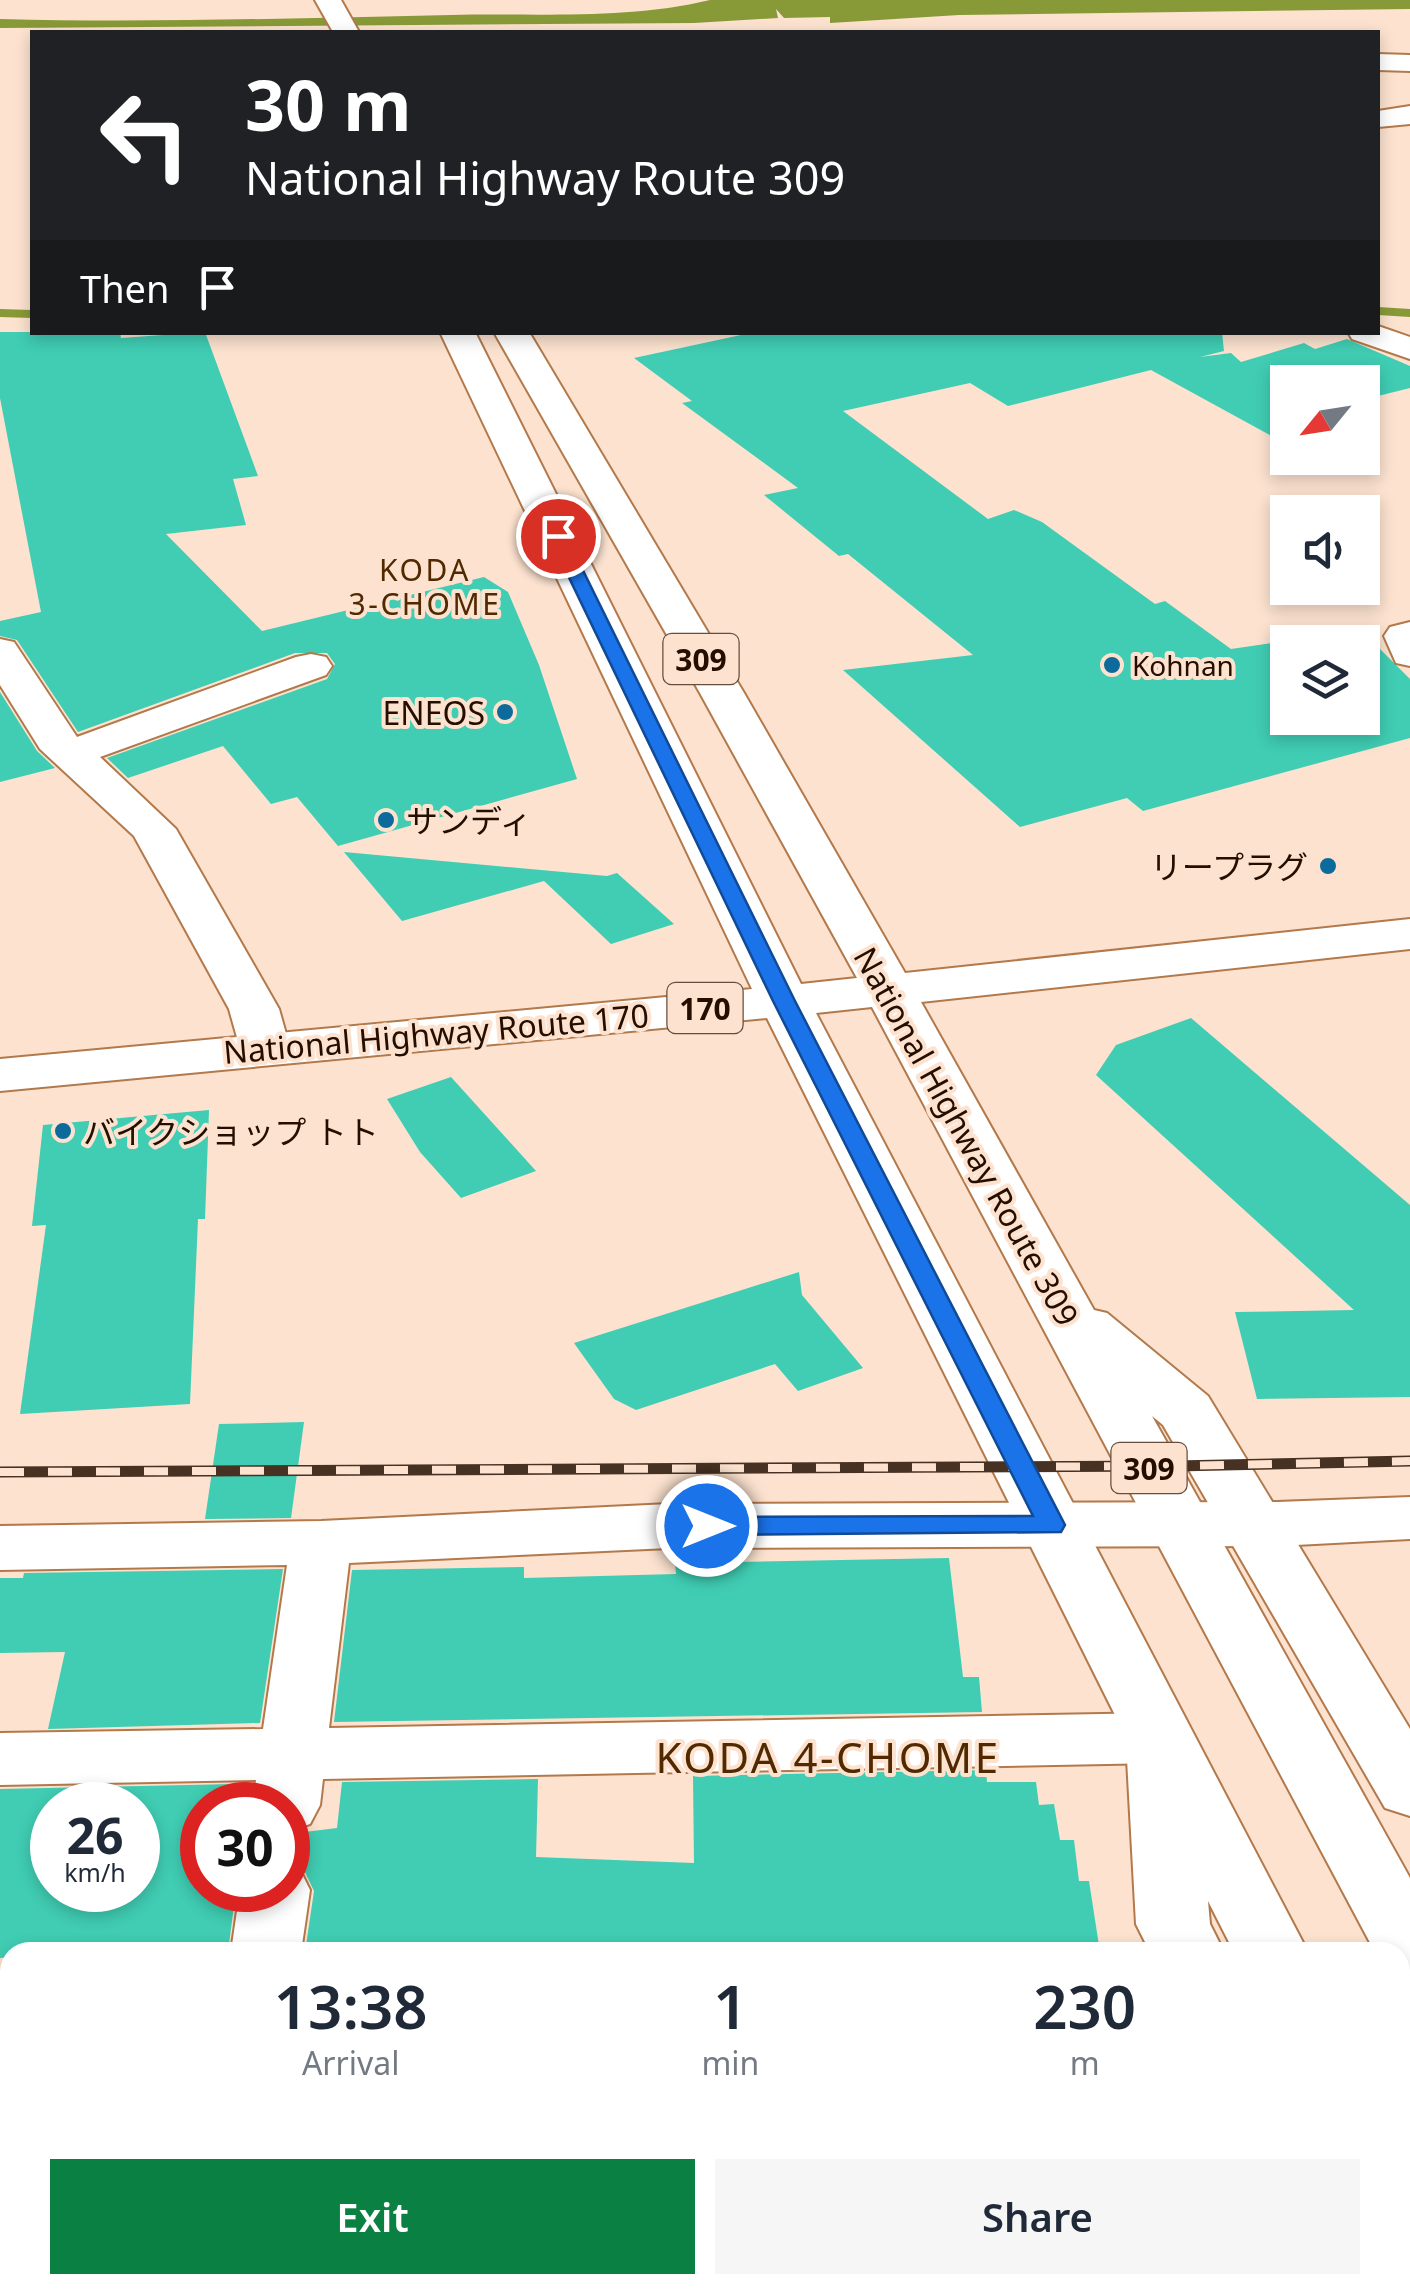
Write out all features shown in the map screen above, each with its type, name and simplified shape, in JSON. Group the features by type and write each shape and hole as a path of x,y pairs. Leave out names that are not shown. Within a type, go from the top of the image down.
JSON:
{"highway":[{"path":"328,0 345,30"},
{"name":"309","path":"458,335 784,1001 1265,1942"},
{"name":"National Highway Route 309","path":"513,335 887,988 1407,1942"},
{"name":"National Highway Route 170","path":"0,1075 784,1001 1410,934"},
{"name":"309","path":"1061,1306 1186,1411 1402,1759"},
{"name":"309","path":"1160,1738 1174,1924 1183,1942"}],"street":[{"path":"1380,62 1410,62"},
{"path":"1380,119 1410,115"},
{"path":"1372,335 1410,349"},
{"path":"1410,634 1404,636 1410,654"},
{"path":"0,650 54,740 153,829 254,1009 265,1048"},
{"path":"70,754 311,666"},
{"path":"0,1548 321,1543 668,1526 1256,1524 1410,1518"},
{"path":"290,1780 321,1543"},
{"path":"0,1758 290,1780 1160,1738"},
{"path":"267,1942 272,1912"}],"shaded area":[{"path":"710,0 1410,0 1410,9 959,15 830,23 830,17 784,18 776,9 778,18 694,23 0,28 0,19 614,13"}],"building":[{"path":"0,332 121,338 206,335 258,476 233,479 246,525 166,534 262,631 484,577 508,592 539,665 577,779 338,846 297,797 271,804 223,746 128,778 107,758 327,679 335,664 327,653 295,653 78,732 17,640 0,636 0,621 41,612 0,398"},
{"path":"741,335 1222,335 1224,351 1200,357 1231,353 1241,362 1304,343 1315,349 1347,339 1410,366 1410,388 1380,396 1380,365 1270,365 1270,435 1151,370 1008,406 970,383 843,411 988,519 1014,510 1042,522 1155,604 1165,601 1231,649 1270,643 1270,735 1380,735 1380,649 1410,679 1410,738 1143,811 1127,798 1020,827 843,670 973,655 848,554 839,556 764,495 798,488 682,403 692,401 634,358"},
{"path":"0,692 37,751 55,768 0,782"},
{"path":"344,852 607,876 617,873 674,924 611,944 544,881 402,921"},
{"path":"1191,1018 1410,1205 1410,1397 1257,1399 1235,1312 1354,1310 1096,1075 1116,1045"},
{"path":"451,1077 536,1171 461,1198 420,1152 387,1099"},
{"path":"209,1110 205,1219 198,1219 190,1404 20,1414 46,1225 32,1226 43,1125"},
{"path":"799,1272 802,1295 863,1368 798,1391 775,1364 636,1410 614,1399 574,1343"},
{"path":"304,1422 291,1518 205,1519 219,1424"},
{"path":"949,1558 963,1677 979,1677 982,1712 334,1722 352,1570 524,1567 524,1578 676,1574 675,1563"},
{"path":"283,1569 260,1723 48,1729 65,1652 0,1653 0,1578 23,1578 24,1573"},
{"path":"986,1770 987,1782 1036,1782 1039,1805 1054,1804 1060,1840 1074,1840 1079,1881 1089,1881 1098,1942 306,1942 314,1891 310,1883 310,1831 337,1828 342,1782 538,1779 536,1857 694,1863 693,1776"},
{"path":"180,1785 180,1912 233,1912 229,1942 0,1942 0,1789 30,1788 30,1912 160,1912 160,1786"}],"waterway":[{"path":"1380,311 1410,313"},
{"path":"0,313 30,314"}],"railway":[{"path":"0,1472 1175,1466 1410,1461"}],"place":[{"name":"Kohnan","path":"1112,665"},
{"name":"ENEOS","path":"505,712"},
{"name":"サンディ","path":"386,820"},
{"name":"リープラグ","path":"1328,866"},
{"name":"バイクショップ トト","path":"63,1131"}],"district":[{"name":"KODA 3-CHOME","path":"425,586"},
{"name":"KODA 4-CHOME","path":"828,1756"}],"route":[{"path":"558,536 784,1001 1051,1525 707,1526"}]}
